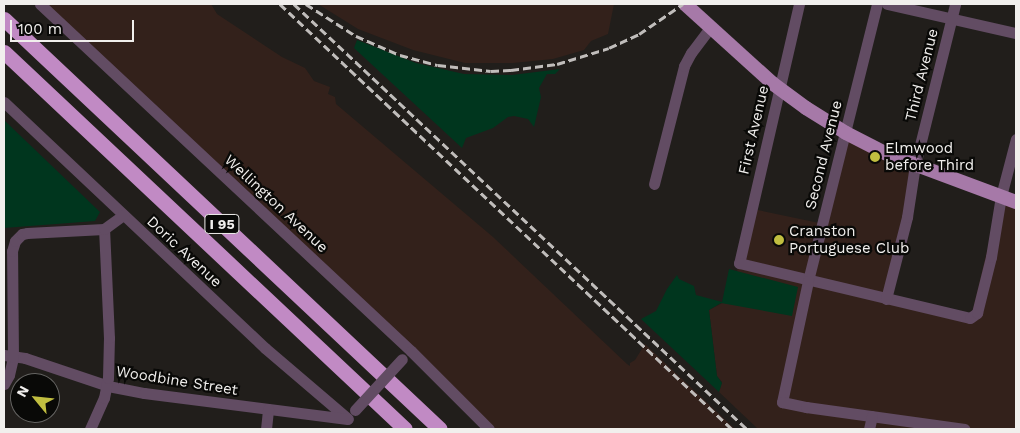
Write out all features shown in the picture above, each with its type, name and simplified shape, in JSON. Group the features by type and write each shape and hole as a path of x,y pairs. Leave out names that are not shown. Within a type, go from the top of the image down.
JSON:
{"highway":[{"name":"I 95","path":"4,19 440,429"},
{"name":"I 95","path":"4,52 405,429"}],"main road":[{"path":"685,4 779,87 806,108 846,133 915,165 1016,202"}],"street":[{"name":"Wellington Avenue","path":"40,4 406,355 489,429"},
{"name":"First Avenue","path":"799,4 739,263 808,281"},
{"name":"Second Avenue","path":"872,416 782,402 808,281 877,4"},
{"path":"887,4 1016,33"},
{"name":"Third Avenue","path":"886,299 907,217 915,165 955,4"},
{"path":"654,184 684,66 691,53 710,28"},
{"name":"Doric Avenue","path":"4,102 265,348 350,420"},
{"path":"808,281 961,317 970,318 976,314 991,257 1001,196 1016,139"},
{"path":"4,384 10,375 12,252 15,241 22,234 27,233 104,230 123,215"},
{"path":"90,429 108,386 109,338 104,230"},
{"path":"350,420 406,355"},
{"name":"Woodbine Street","path":"9,356 25,358 108,386 152,394 350,420"},
{"path":"266,429 268,409"},
{"path":"869,429 872,416 946,428 964,429"}],"shaded area":[{"path":"40,4 211,4 217,14 282,57 305,68 314,81 330,87 328,94 335,97 336,104 493,237 627,364 630,366 630,363 635,360 645,344 735,429 493,429"},
{"path":"318,4 614,4 608,34 591,41 584,50 553,59 513,63 465,63 413,50 358,29"},
{"path":"845,134 914,164 886,297 971,317 1000,197 1016,202 1016,429 758,429 719,392 722,382 717,376 709,310 730,299 753,209 824,224"}],"green space":[{"path":"357,40 416,63 464,74 512,75 560,69 555,74 547,74 539,88 541,97 534,127 528,119 514,116 508,117 493,128 466,138 462,148 354,48"},
{"path":"4,120 100,212 95,221 4,228"},
{"path":"729,269 798,287 792,316 721,303 709,310 717,376 722,383 719,392 641,319 656,311 667,289 677,275 679,279 694,286 696,295 722,302"}],"railway":[{"path":"280,4 732,429"},
{"path":"294,4 747,429"},
{"path":"306,4 356,36 400,55 438,65 491,71 557,64 609,48 639,34 683,4"}],"place":[{"name":"Elmwood before Third","path":"875,157"},
{"name":"Cranston Portuguese Club","path":"779,240"}]}
